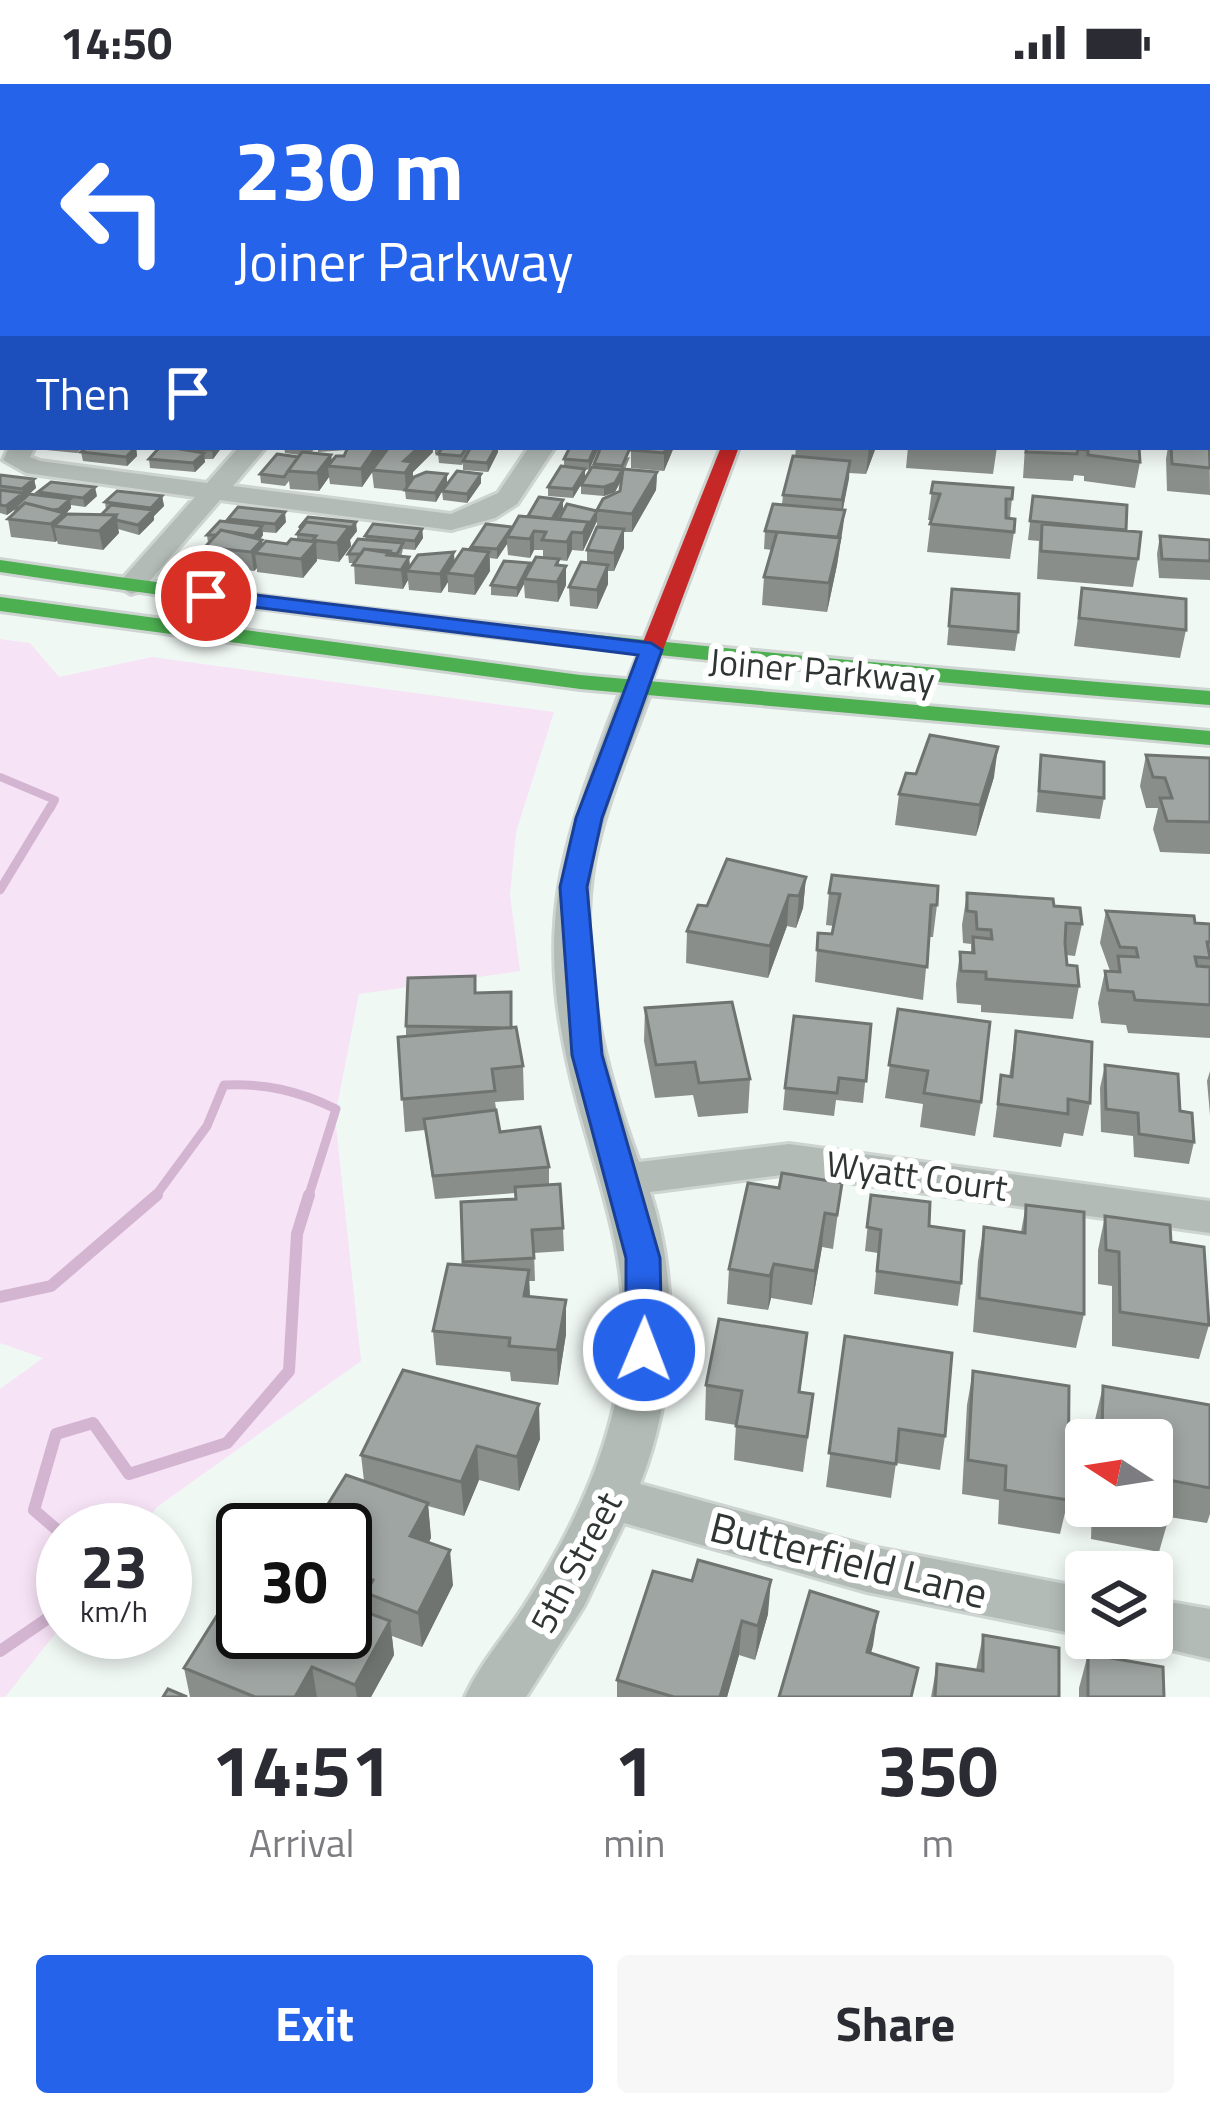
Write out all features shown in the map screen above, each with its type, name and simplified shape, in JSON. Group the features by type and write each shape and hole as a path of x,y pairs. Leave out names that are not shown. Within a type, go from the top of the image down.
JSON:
{"main road":[{"name":"5th Street","path":"637,688 729,450"},
{"name":"Joiner Parkway","path":"0,566 281,606 651,650 1210,698"},
{"path":"0,603 89,604 123,593 131,585"},
{"name":"Joiner Parkway","path":"0,603 119,623 637,688 1210,738"},
{"path":"119,623 172,606 281,606"}],"street":[{"path":"21,450 16,460 35,468 215,495 451,522 481,516 512,499 540,450"},
{"path":"131,585 251,450"},
{"name":"5th Street","path":"494,1697 563,1599 613,1498 630,1444 646,1318 643,1258 587,1055 573,887 589,818 637,688"},
{"name":"Wyatt Court","path":"623,1180 746,1160 806,1160 1210,1216"},
{"name":"Butterfield Lane","path":"613,1498 867,1569 1065,1608"},
{"path":"1173,1628 1210,1634"}],"shaded area":[{"path":"0,639 30,643 59,677 152,657 554,712 516,832 510,895 520,971 359,994 335,1116 361,1361 163,1503 36,1503 36,1658 5,1697 0,1697 0,1389 43,1358 0,1343"}],"building":[{"path":"83,450 133,450 126,457"},
{"path":"157,450 204,453 193,463 149,459"},
{"path":"347,450 374,450 361,469 328,466 336,456 344,456"},
{"path":"387,450 416,450 404,461 412,462 405,473 372,470"},
{"path":"441,450 465,450 461,456 438,454"},
{"path":"469,450 494,450 487,463 463,461"},
{"path":"568,450 594,450 589,461 564,459"},
{"path":"600,450 629,450 622,466 594,464"},
{"path":"1026,450 1078,450 1077,454"},
{"path":"1088,450 1139,450 1140,462 1088,455"},
{"path":"1171,450 1209,450 1210,468 1172,464"},
{"path":"302,452 331,455 317,473 288,471"},
{"path":"277,454 298,457 284,477 260,474"},
{"path":"793,456 850,461 842,500 783,495"},
{"path":"561,466 585,469 573,489 548,487"},
{"path":"592,467 622,470 615,483 581,485"},
{"path":"623,469 657,472 632,514 597,510 603,499 620,491"},
{"path":"457,471 481,474 467,494 442,491"},
{"path":"426,472 447,474 435,493 405,490 414,477"},
{"path":"0,475 34,479 22,489 0,486"},
{"path":"51,482 95,487 83,498 38,492"},
{"path":"933,482 1013,488 1012,499 1006,499 1006,518 1015,519 1014,532 930,524 940,494 931,493"},
{"path":"0,490 23,493 6,506 0,505"},
{"path":"117,491 162,496 151,508 105,502"},
{"path":"29,494 70,499 53,510 25,503 14,508"},
{"path":"1033,496 1127,505 1126,530 1030,521"},
{"path":"539,497 563,500 552,519 528,516"},
{"path":"25,503 64,513 51,524 8,519"},
{"path":"567,504 597,511 588,527 588,522 559,519"},
{"path":"773,504 845,510 838,537 765,531"},
{"path":"111,505 153,510 138,525 116,520 116,515 101,515"},
{"path":"238,507 285,512 275,524 228,519"},
{"path":"67,514 116,515 99,531 54,526"},
{"path":"519,516 588,522 583,533 572,532 567,542 542,540 546,532 534,531 530,539 507,537"},
{"path":"308,517 356,522 349,531 349,527 306,522 299,528"},
{"path":"220,521 262,526 254,536 221,530 207,535"},
{"path":"306,522 349,527 337,543 297,534"},
{"path":"373,524 422,529 415,541 365,536"},
{"path":"486,524 512,527 497,549 471,547"},
{"path":"1042,524 1141,532 1138,559 1041,551"},
{"path":"597,527 624,529 614,553 587,550"},
{"path":"221,530 262,540 251,552 205,547"},
{"path":"777,532 840,538 829,583 764,577"},
{"path":"1160,536 1210,540 1210,561 1162,559"},
{"path":"291,539 316,542 301,559 255,553 266,541 287,544"},
{"path":"358,539 403,543 397,554 364,549 361,554 348,554"},
{"path":"364,549 409,557 401,570 353,565"},
{"path":"463,549 489,552 474,576 447,573"},
{"path":"454,552 440,574 407,571 418,555"},
{"path":"536,557 559,559 556,565 566,566 557,582 524,579"},
{"path":"504,561 530,563 517,588 491,585"},
{"path":"581,562 608,565 597,590 569,587"},
{"path":"1082,588 1186,599 1186,630 1079,618"},
{"path":"952,589 1019,594 1018,632 949,626"},
{"path":"930,735 998,747 980,805 899,794 906,773 916,774"},
{"path":"1041,755 1104,762 1104,798 1039,791"},
{"path":"1146,755 1210,758 1210,822 1167,821 1160,798 1172,798 1165,778 1153,777"},
{"path":"727,859 806,877 799,896 789,895 770,946 687,931 698,905 707,906"},
{"path":"832,875 938,886 937,905 931,905 927,967 817,950 818,933 832,934 840,894 829,893"},
{"path":"967,893 1053,899 1054,906 1080,908 1082,924 1066,923 1065,943 1067,965 1077,966 1079,986 986,979 986,972 961,971 960,952 974,953 973,937 992,939 991,930 977,929 976,912 967,911"},
{"path":"1106,911 1194,916 1195,923 1210,924 1210,958 1195,957 1197,966 1210,967 1210,1005 1135,1000 1133,992 1108,990 1105,971 1120,972 1118,956 1138,957 1136,948 1120,947"},
{"path":"475,976 475,993 511,992 511,1028 406,1026 408,978"},
{"path":"732,1002 750,1079 699,1083 695,1062 656,1065 645,1008"},
{"path":"898,1009 990,1022 981,1102 924,1093 928,1071 889,1065"},
{"path":"794,1016 871,1024 866,1081 839,1078 837,1093 785,1088"},
{"path":"516,1027 523,1066 492,1069 495,1091 402,1099 398,1037"},
{"path":"1016,1031 1092,1042 1090,1103 1068,1099 1068,1114 998,1104 1001,1075 1012,1077"},
{"path":"1105,1065 1178,1074 1180,1111 1192,1113 1194,1142 1139,1134 1138,1113 1106,1109"},
{"path":"496,1110 500,1132 540,1127 549,1167 433,1176 424,1119"},
{"path":"782,1173 842,1183 837,1215 825,1213 815,1271 774,1264 770,1276 729,1269 748,1183 779,1188"},
{"path":"560,1184 563,1228 532,1230 534,1258 463,1262 461,1202 516,1199 515,1187"},
{"path":"871,1195 930,1202 929,1226 964,1231 961,1283 877,1271 881,1230 867,1227"},
{"path":"1026,1205 1084,1212 1084,1314 979,1298 984,1227 1025,1233"},
{"path":"1105,1216 1170,1225 1171,1242 1204,1247 1209,1325 1120,1312 1119,1252 1106,1250"},
{"path":"448,1264 529,1270 524,1296 566,1300 557,1350 509,1346 510,1338 433,1331"},
{"path":"719,1319 807,1333 799,1392 813,1394 807,1437 736,1426 742,1391 706,1385"},
{"path":"845,1336 952,1353 945,1436 899,1429 896,1464 829,1453"},
{"path":"403,1370 539,1404 517,1457 477,1446 461,1482 361,1455"},
{"path":"973,1371 1069,1386 1065,1500 1005,1490 1006,1466 968,1460"},
{"path":"1103,1386 1210,1405 1210,1488 1173,1481 1173,1419 1102,1419"},
{"path":"346,1475 428,1503 410,1536 450,1550 418,1613 372,1595 372,1503 329,1503"},
{"path":"698,1560 771,1580 758,1626 742,1621 720,1697 674,1697 617,1680 653,1571 692,1581"},
{"path":"810,1591 878,1612 867,1652 918,1668 911,1697 779,1697"},
{"path":"372,1614 390,1621 372,1654"},
{"path":"216,1617 216,1659 369,1659 355,1685 312,1667 295,1697 255,1697 184,1668"},
{"path":"983,1635 1059,1648 1059,1697 935,1697 937,1664 983,1671"},
{"path":"1088,1659 1163,1667 1164,1697 1088,1697"},
{"path":"168,1689 187,1697 163,1697"}],"waterway":[{"path":"0,777 55,800 50,809"},
{"path":"0,890 51,806"},
{"path":"155,1197 207,1126 224,1085 254,1085 309,1097 336,1109 308,1198"},
{"path":"36,1503 56,1434 93,1423 129,1474 227,1443 289,1371 297,1234 309,1195"},
{"path":"0,1297 51,1286 155,1197"},
{"path":"36,1503 36,1512"},
{"path":"0,1651 36,1626"}],"traffic: fast":[{"path":"0,566 604,644 1210,698"},
{"path":"0,604 580,682 1210,738"}],"traffic: jam":[{"path":"639,682 729,450"}],"route":[{"path":"206,596 651,650 589,818 573,887 573,935 587,1055 643,1258 644,1350"}]}
